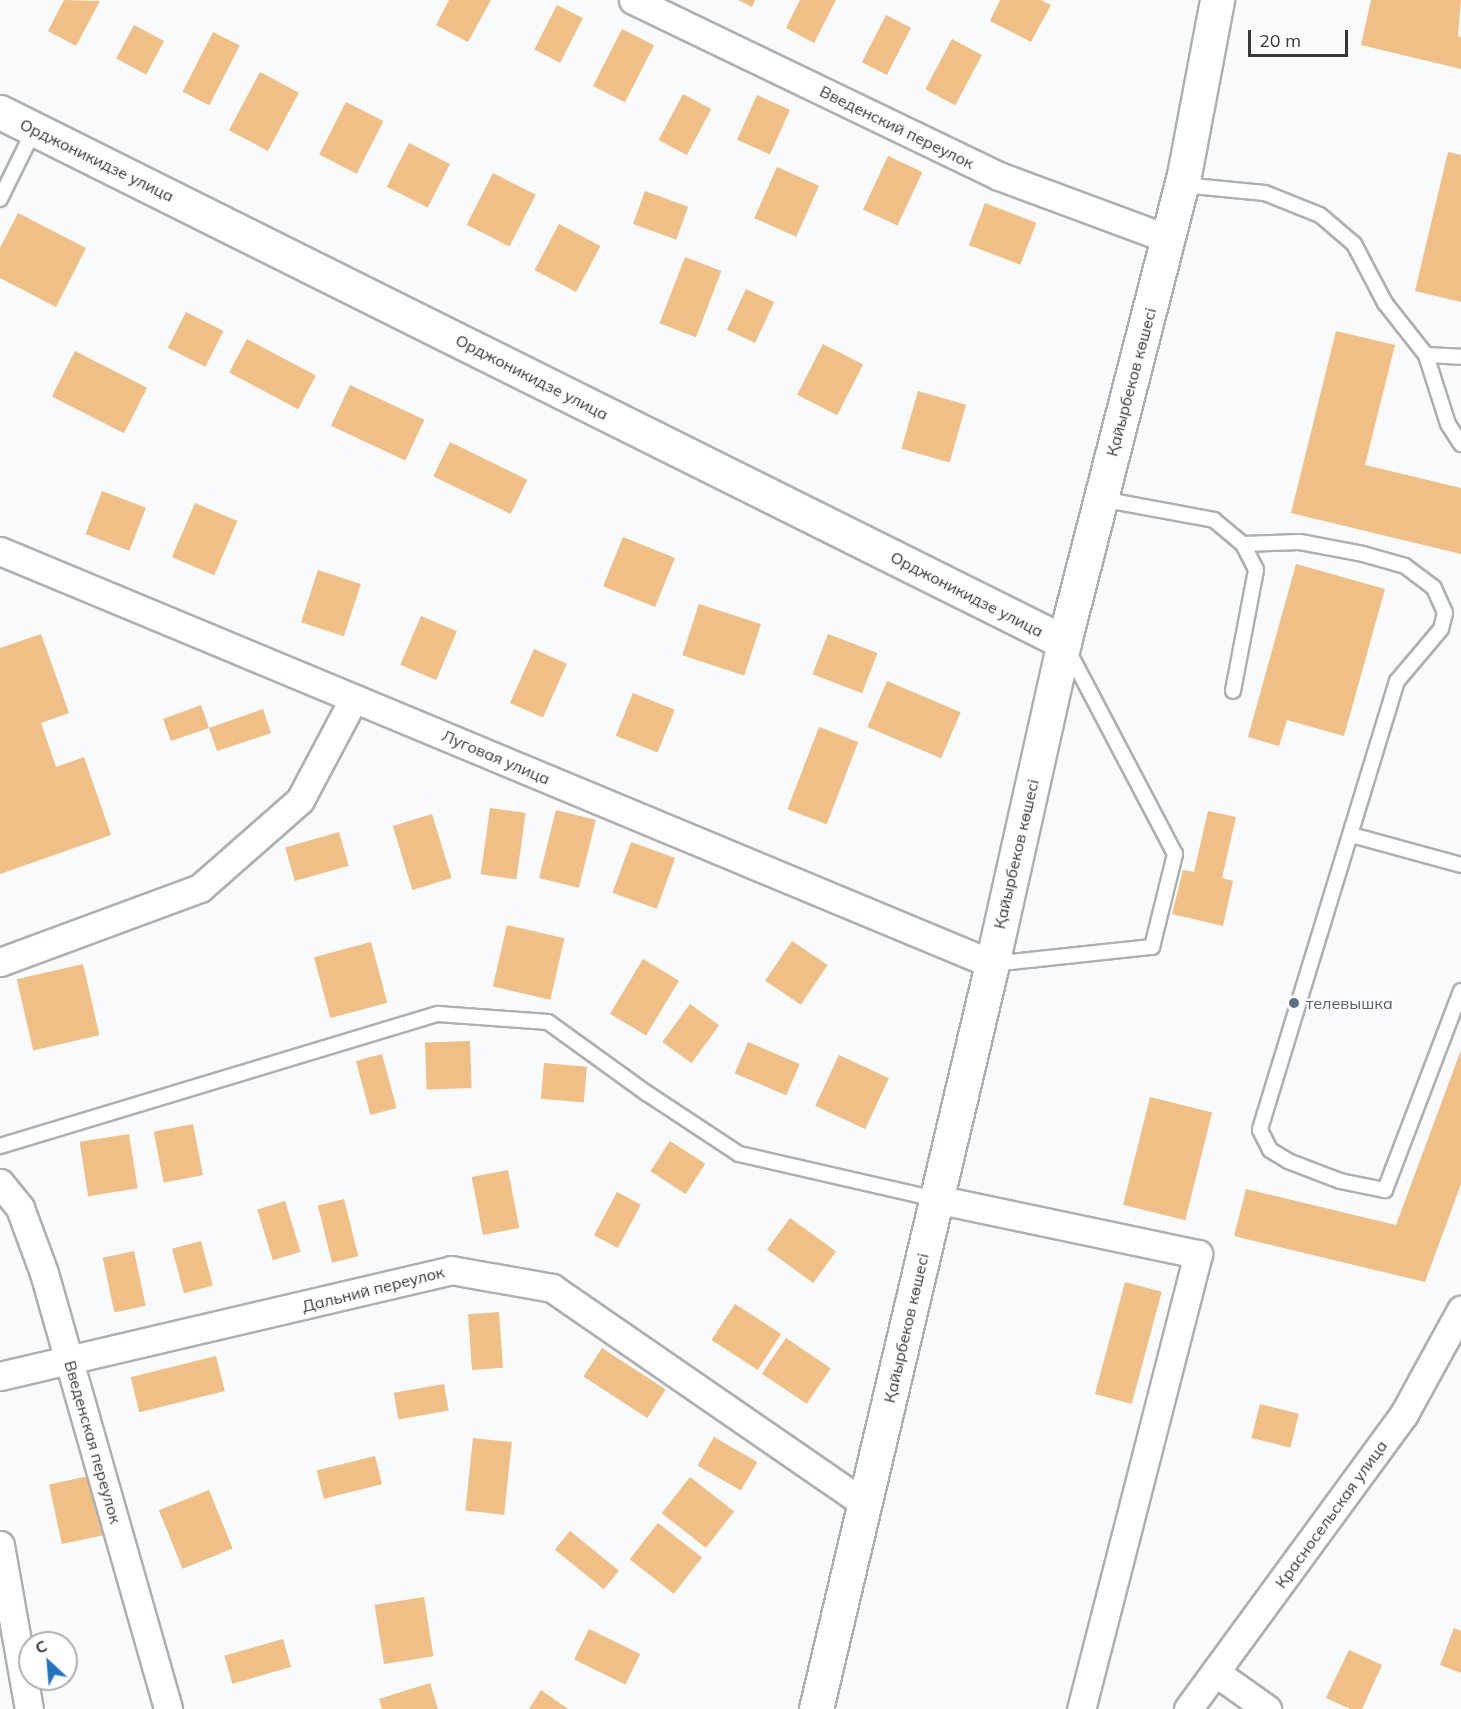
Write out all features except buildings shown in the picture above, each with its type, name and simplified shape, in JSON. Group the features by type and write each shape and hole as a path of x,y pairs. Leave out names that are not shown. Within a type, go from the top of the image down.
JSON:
{"main road":[{"name":"Қайырбеков көшесі","path":"816,1709 992,964 1064,642 1182,185 1217,0"},
{"name":"Орджоникидзе улица","path":"0,112 1064,642"}],"street":[{"name":"Введенский переулок","path":"633,0 999,176 1168,239"},
{"name":"Луговая улица","path":"0,551 992,964"},
{"path":"0,962 200,888 300,800 354,698"},
{"name":"Введенская переулок","path":"0,1183 20,1208 44,1273 168,1709"},
{"path":"936,1199 1198,1254 1081,1709"},
{"name":"Дальний переулок","path":"0,1376 70,1362 451,1270 552,1288 865,1504"},
{"name":"Красносельская улица","path":"1188,1709 1404,1414 1461,1310"},
{"path":"0,1545 29,1709"},
{"path":"1215,1672 1267,1709"}],"lane":[{"path":"0,199 35,128"},
{"path":"1182,185 1265,193 1320,215 1354,244 1385,303 1426,355 1448,424 1461,444"},
{"path":"1426,355 1461,357"},
{"path":"1101,499 1214,520 1244,544 1256,570 1233,692"},
{"path":"1244,544 1300,542 1364,554 1405,566 1434,588 1445,613 1441,629 1397,681 1352,836 1260,1130 1270,1150 1288,1161 1340,1181 1385,1190 1461,991"},
{"path":"992,964 1152,947 1175,854 1064,642"},
{"path":"1352,836 1461,865"},
{"path":"0,1146 438,1014 548,1022 648,1094 739,1154 936,1199"}],"place":[{"name":"телевышка","path":"1294,1003"}]}
